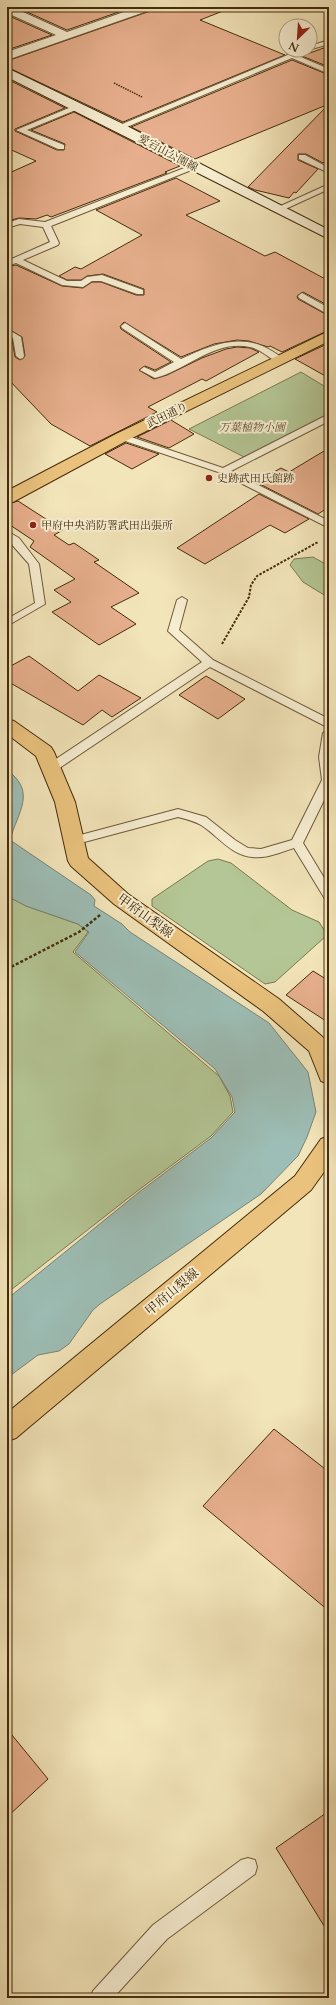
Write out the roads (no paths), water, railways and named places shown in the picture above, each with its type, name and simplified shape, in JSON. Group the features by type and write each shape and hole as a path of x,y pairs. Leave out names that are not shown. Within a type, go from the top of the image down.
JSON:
{"main road":[{"path":"7,56 149,7"},
{"path":"7,9 67,36"},
{"name":"愛宕山公園線","path":"8,73 119,127 329,235"},
{"name":"武田通り","path":"7,498 122,437 329,335"},
{"name":"甲府山梨線","path":"7,725 44,752 65,802 78,861 120,899 271,1005 318,1046 329,1075"},
{"name":"甲府山梨線","path":"7,1430 303,1183 327,1155"}],"lane":[{"path":"318,45 329,42"},
{"path":"119,127 285,58"},
{"path":"299,58 329,72"},
{"path":"61,147 20,130 79,107"},
{"path":"302,157 329,171"},
{"path":"7,226 19,221 46,225 195,167"},
{"path":"278,209 329,186"},
{"path":"7,264 55,243 46,225"},
{"path":"16,260 66,283 83,284 90,279 102,278 140,292"},
{"path":"302,296 329,312"},
{"path":"125,326 181,363"},
{"path":"7,332 17,337 20,356"},
{"path":"144,370 155,375 211,349 240,343 252,344 280,360"},
{"path":"224,471 329,417"},
{"path":"122,437 224,471 329,525"},
{"path":"7,534 15,540 34,564 40,604 7,623"},
{"path":"182,600 172,631 209,662 309,712 329,724"},
{"path":"51,768 209,662"},
{"path":"73,841 178,813 195,817 206,823 238,848 250,852 260,854 297,842 328,780 325,757 329,732"},
{"path":"297,842 329,896"},
{"path":"100,1998 160,1932 248,1867"}],"water":[{"path":"7,770 16,778 21,786 23,794 23,802 10,840 91,895 95,900 94,906 122,924 130,932 269,1023 308,1072 316,1112 298,1156 261,1194 100,1304 93,1310 69,1344 59,1351 38,1355 7,1378 7,1299 138,1193 211,1138 235,1112 232,1097 215,1069 75,952 89,932 78,924 26,906 7,896"}],"place":[{"name":"史跡武田氏館跡","path":"209,478"},
{"name":"甲府中央消防署武田出張所","path":"33,525"}],"park label":[{"name":"万葉植物小園","path":"252,427"}]}
